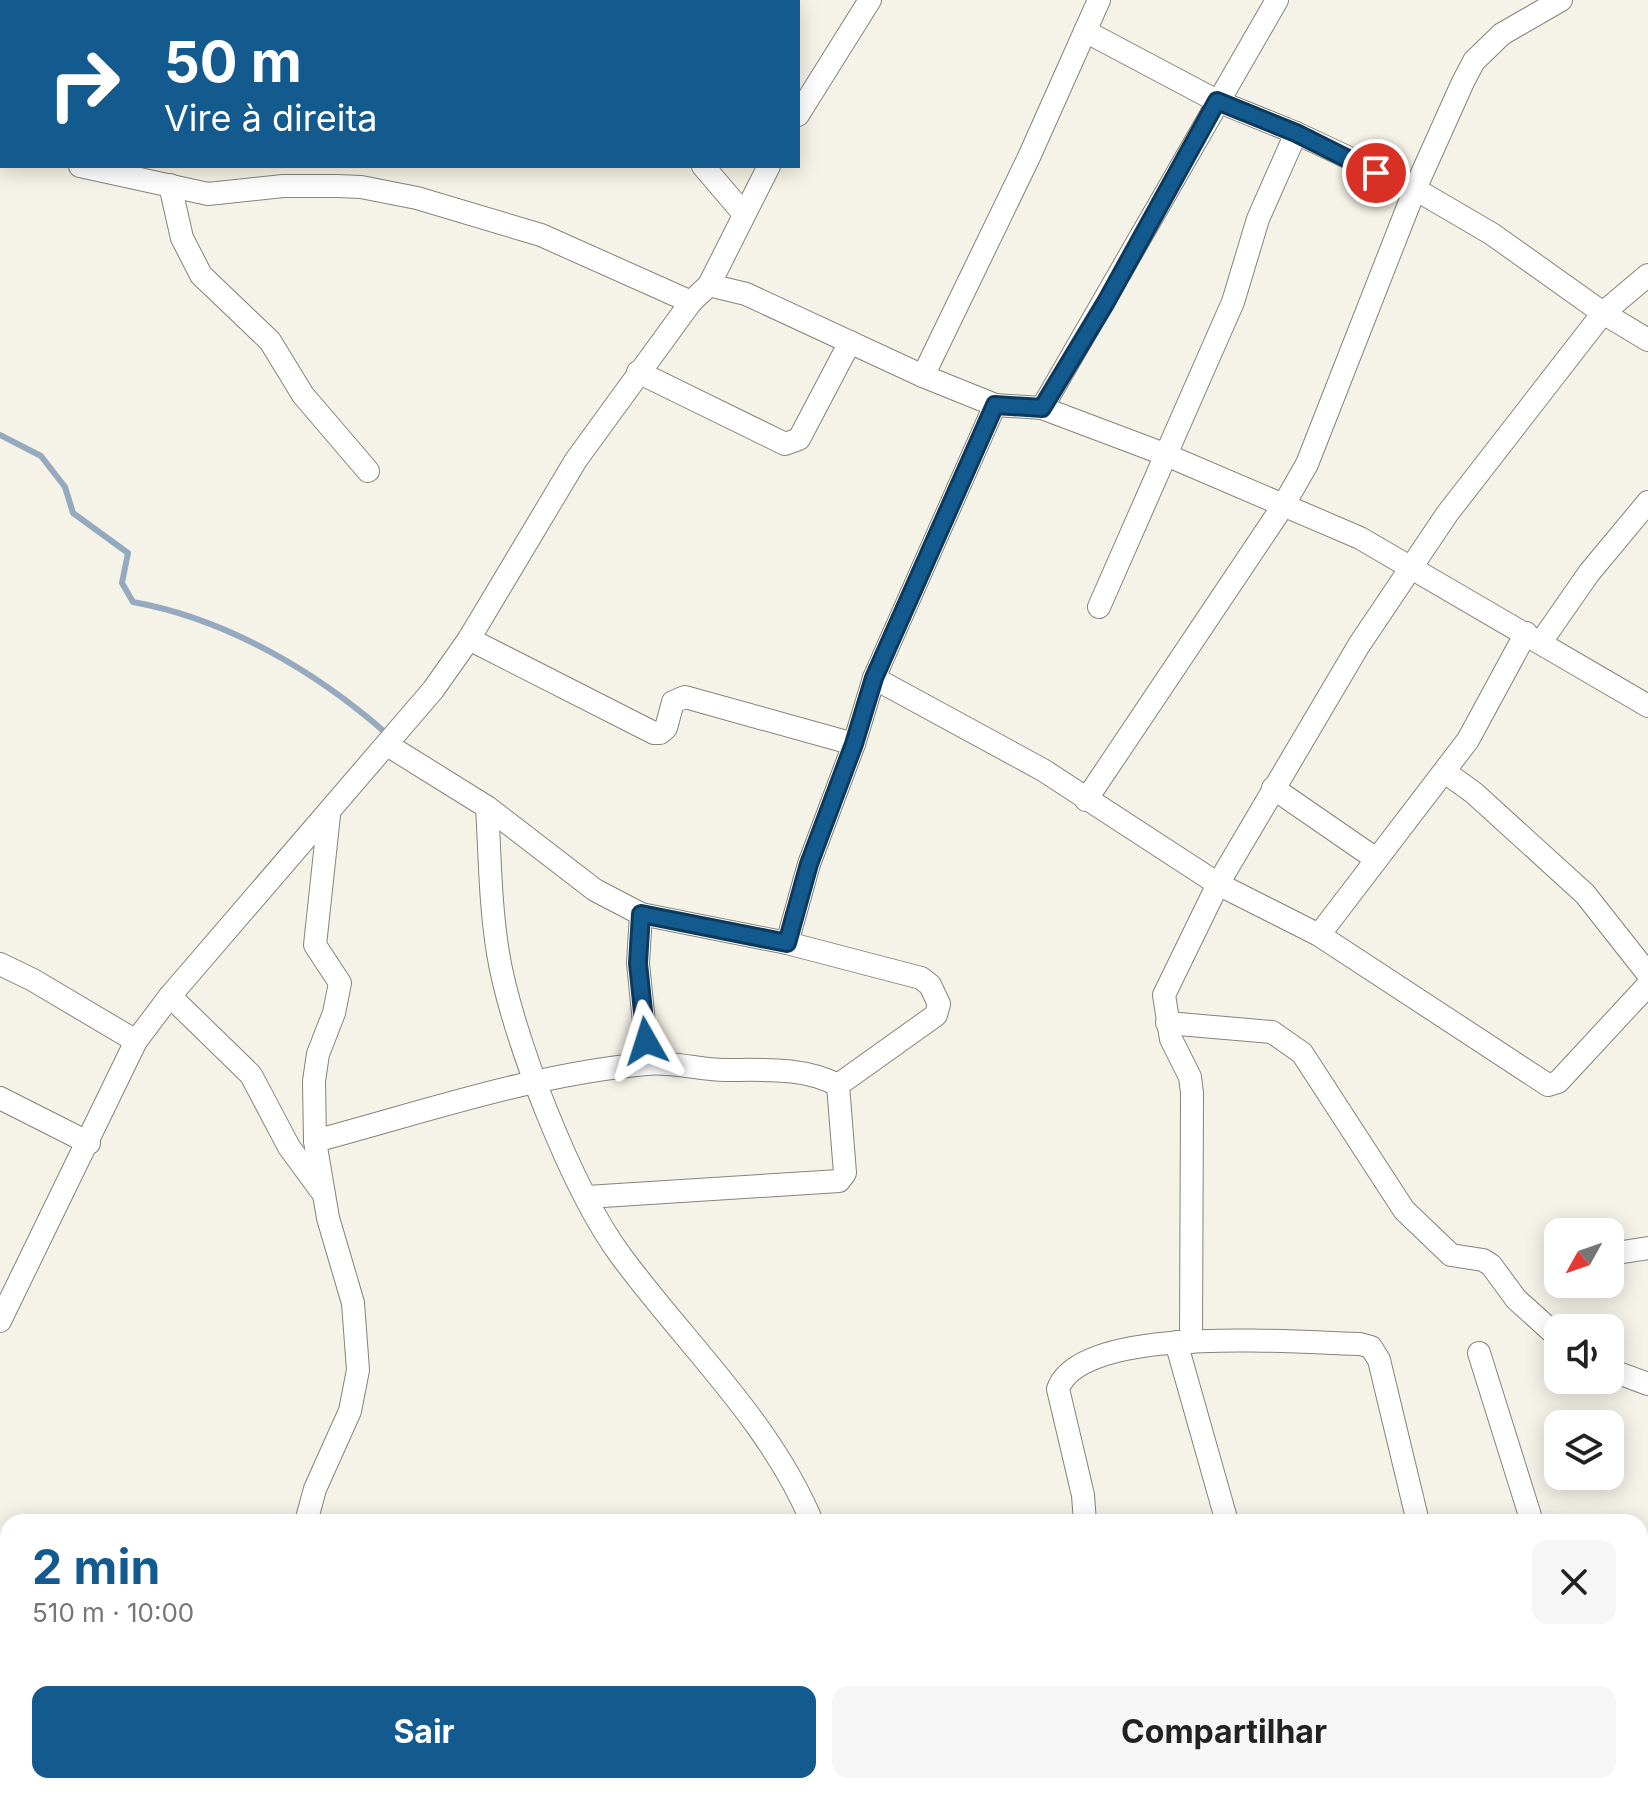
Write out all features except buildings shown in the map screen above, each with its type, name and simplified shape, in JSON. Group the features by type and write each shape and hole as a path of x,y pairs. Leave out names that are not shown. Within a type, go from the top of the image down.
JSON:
{"street":[{"path":"800,112 870,0"},
{"path":"923,376 1029,157 1099,0"},
{"path":"1042,408 1099,314 1277,0"},
{"path":"1086,800 1283,506 1307,464 1415,189 1474,61 1502,34 1561,0"},
{"path":"1085,31 1217,101 1296,133 1415,189 1492,234 1603,313 1648,340"},
{"path":"1099,607 1233,302 1254,231 1296,133"},
{"path":"89,168 208,194 283,186 361,187 417,198 541,235 691,302"},
{"path":"705,168 744,214"},
{"path":"0,1321 136,1041 170,996 389,746 469,639 576,460 691,302 709,285 768,168"},
{"path":"170,185 182,238 201,275 270,341 310,406 368,471"},
{"path":"1225,1514 1184,1342 1192,1093 1190,1077 1167,1023 1164,995 1218,884 1359,645 1511,428 1603,313 1648,275"},
{"path":"709,285 746,294 923,376 995,405 1042,408 1164,454 1360,538 1648,706"},
{"path":"638,372 785,444 793,444 799,439 850,342"},
{"path":"787,943 809,864 854,744 874,678 995,405"},
{"path":"1319,935 1445,772 1534,638 1648,502"},
{"path":"469,639 654,733 666,728 673,702 685,697 854,744"},
{"path":"874,678 1043,770 1218,884 1319,935 1548,1085 1558,1082 1648,985"},
{"path":"389,746 487,807 595,890 641,914 787,943 921,978 937,996 939,1004 936,1015 838,1085"},
{"path":"1445,772 1474,793 1585,894 1648,974"},
{"path":"1273,788 1376,859"},
{"path":"487,807 490,896 499,957 537,1082 587,1197 618,1252 775,1450 808,1514"},
{"path":"308,1514 315,1489 350,1411 358,1370 353,1303 323,1193 315,1141 314,1081 318,1054 341,992 337,975 315,945 329,815"},
{"path":"641,914 638,963 648,1063"},
{"path":"0,964 136,1041"},
{"path":"170,996 251,1075 289,1147 323,1193"},
{"path":"1167,1023 1272,1032 1302,1053 1404,1210 1451,1255 1483,1260 1491,1265 1516,1299 1544,1324"},
{"path":"315,1141 537,1082 648,1063 700,1070 802,1072 819,1075 838,1085"},
{"path":"587,1197 839,1181 845,1173 838,1085"},
{"path":"0,1098 89,1143"},
{"path":"1624,1252 1648,1248"},
{"path":"1084,1514 1083,1495 1058,1389 1063,1375 1096,1354 1184,1342 1360,1344 1371,1347 1379,1360 1416,1514"},
{"path":"1479,1353 1529,1514"},
{"path":"1624,1375 1648,1384"}],"waterway":[{"path":"0,435 41,456 65,487 73,513 128,553 122,583 133,602 202,621 269,651 331,690 387,734"}],"route":[{"path":"646,1041 638,963 641,914 787,943 809,864 854,744 874,678 995,405 1042,408 1093,325 1217,101 1296,133 1376,173"}]}
